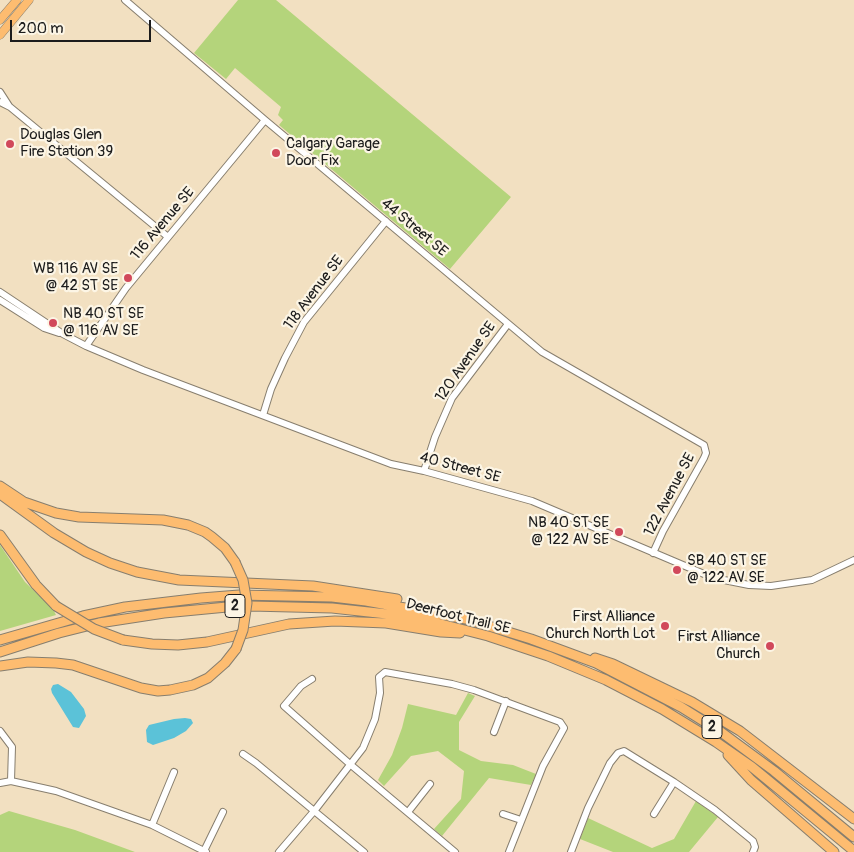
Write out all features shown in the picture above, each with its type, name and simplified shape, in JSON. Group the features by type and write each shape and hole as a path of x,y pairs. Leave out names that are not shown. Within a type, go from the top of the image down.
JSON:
{"highway":[{"path":"0,486 24,502 56,513 79,517 163,520 204,532 225,548 235,562 244,580 247,603 243,630 236,649 225,663 208,678 193,685 158,691 141,688 73,665 28,662 0,666"},
{"path":"0,494 47,528 86,552 137,572 179,580 313,586 397,599 443,614"},
{"path":"0,535 36,585 56,606 94,629 123,640 178,645 207,642 289,624 335,621 386,623 441,632 474,633"},
{"name":"Deerfoot Trail SE","path":"0,640 83,616 125,607 239,595 332,598 394,605 443,614 500,629 551,646 596,663 655,692 696,716 774,771 854,837"},
{"name":"Deerfoot Trail SE","path":"0,652 59,633 100,623 164,613 250,606 302,606 362,611 416,619 526,648 606,680 662,709 716,742 771,783 854,851"},
{"path":"551,646 613,664 692,702 740,731 854,819"},
{"path":"716,742 751,780 834,852"}],"main road":[{"path":"0,20 17,0"},
{"path":"0,35 29,0"}],"street":[{"name":"44 Street SE","path":"125,0 542,352 699,441 706,448"},
{"path":"0,92 10,107"},
{"path":"0,102 10,107 168,237"},
{"name":"116 Avenue SE","path":"86,346 126,288 265,120"},
{"name":"118 Avenue SE","path":"263,415 271,389 304,322 386,221"},
{"name":"40 Street SE","path":"0,292 63,334 86,346 391,464 424,471 532,501 704,574 724,580 771,586 812,580 854,560"},
{"name":"40 Street SE","path":"0,300 44,328 63,334"},
{"name":"120 Avenue SE","path":"424,471 452,398 508,324"},
{"name":"122 Avenue SE","path":"653,553 663,531 704,458 706,448"},
{"path":"279,852 363,748 375,718 380,692 379,677 386,672 452,684 506,701 560,722 564,728 544,766 509,852"},
{"path":"312,679 301,686 284,706 455,852"},
{"path":"494,732 506,701"},
{"path":"0,731 12,747 11,781"},
{"path":"571,852 596,791 610,763 618,753 624,752 674,782 715,810 753,841 755,847 753,852"},
{"path":"243,754 364,852"},
{"path":"152,825 174,772"},
{"path":"0,783 11,781 56,790 152,825 205,852 223,812"},
{"path":"654,814 674,782"},
{"path":"408,812 430,784"},
{"path":"503,814 521,820"}],"green space":[{"path":"238,0 276,0 511,197 450,269 279,125 283,120 278,115 281,107 235,68 226,79 194,53"},
{"path":"0,545 25,582 53,609 56,615 0,631"},
{"path":"468,693 475,696 459,722 459,750 481,761 513,765 536,774 531,785 489,778 442,836 434,829 461,799 464,771 438,751 411,756 384,786 378,780 392,755 408,704 456,715"},
{"path":"696,801 718,817 689,852 613,852 580,839 588,818 652,848 674,839"},
{"path":"9,811 75,830 135,852 0,852 0,815"}],"water":[{"path":"58,684 71,692 84,709 86,716 79,728 73,727 52,693 53,685"},
{"path":"185,718 191,719 193,723 186,731 174,738 153,745 147,742 146,730 149,725"}],"place":[{"name":"Douglas Glen Fire Station 39","path":"10,144"},
{"name":"Calgary Garage Door Fix","path":"276,153"},
{"name":"WB 116 AV SE @ 42 ST SE","path":"128,278"},
{"name":"NB 40 ST SE @ 116 AV SE","path":"53,323"},
{"name":"NB 40 ST SE @ 122 AV SE","path":"619,532"},
{"name":"SB 40 ST SE @ 122 AV SE","path":"677,570"},
{"name":"First Alliance Church North Lot","path":"665,626"},
{"name":"First Alliance Church","path":"770,646"}]}
